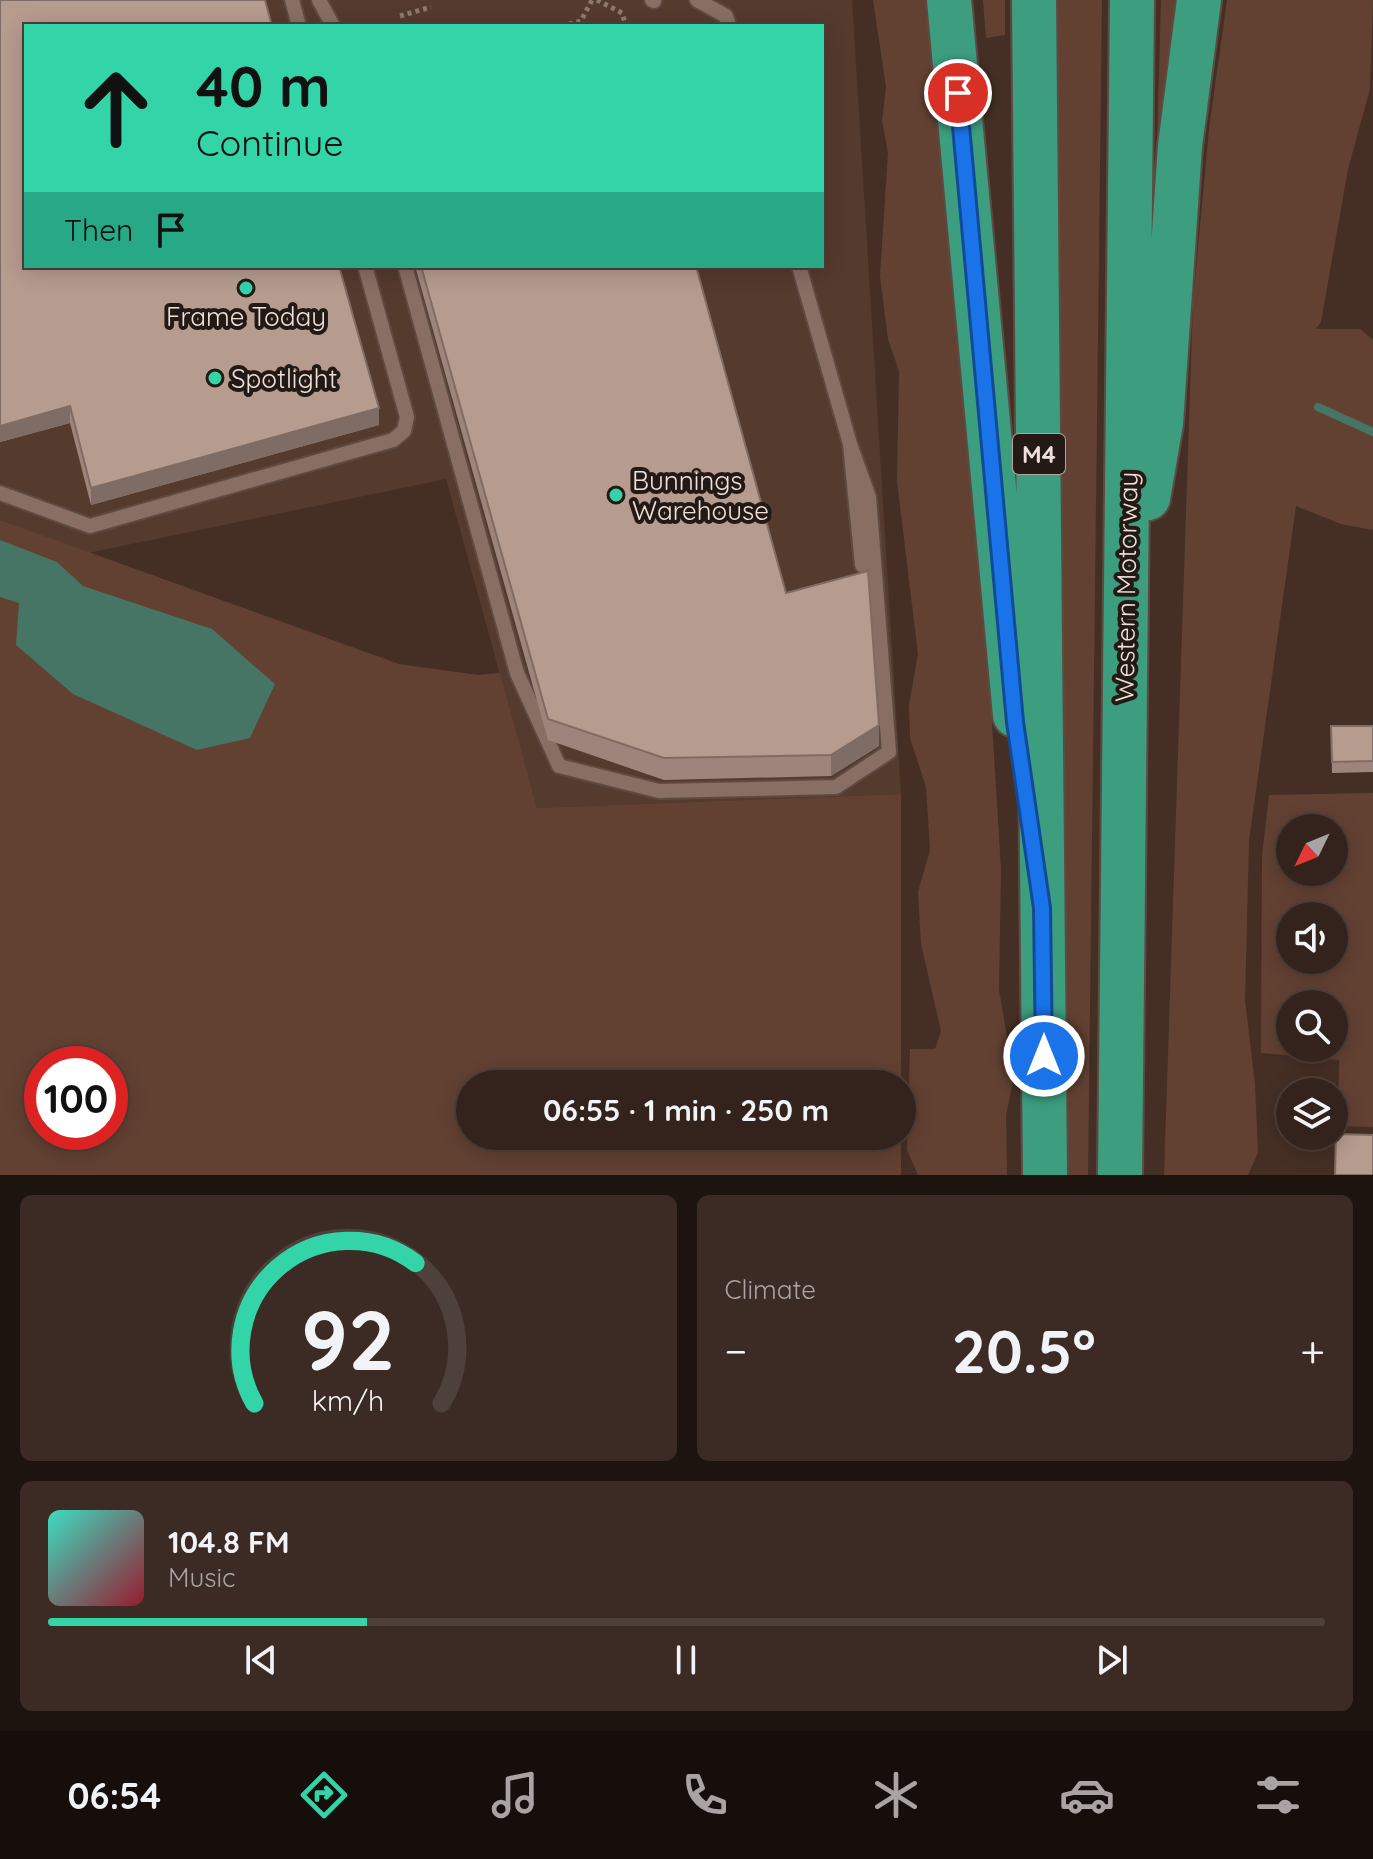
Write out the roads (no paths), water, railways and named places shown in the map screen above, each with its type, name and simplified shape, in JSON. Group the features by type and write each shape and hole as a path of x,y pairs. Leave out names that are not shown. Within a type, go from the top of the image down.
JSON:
{"highway":[{"path":"949,0 1015,722 1042,908"},
{"name":"M4","path":"1034,0 1045,1175"},
{"name":"Western Motorway","path":"1120,1175 1132,0"},
{"path":"1125,627 1161,423 1180,146 1199,0"}],"lane":[{"path":"292,0 298,24"},
{"path":"319,0 332,24"},
{"path":"697,0 726,16 728,24"},
{"path":"0,493 90,526 393,440 404,431 407,417 366,268"},
{"path":"406,268 517,673 559,766 659,791 836,787 889,752 869,497 850,444 800,268"},
{"path":"850,444 862,565"}],"waterway":[{"path":"1318,407 1373,432"}],"place":[{"name":"Frame Today","path":"246,288"},
{"name":"Spotlight","path":"215,378"},
{"name":"Bunnings Warehouse","path":"616,495"}]}
